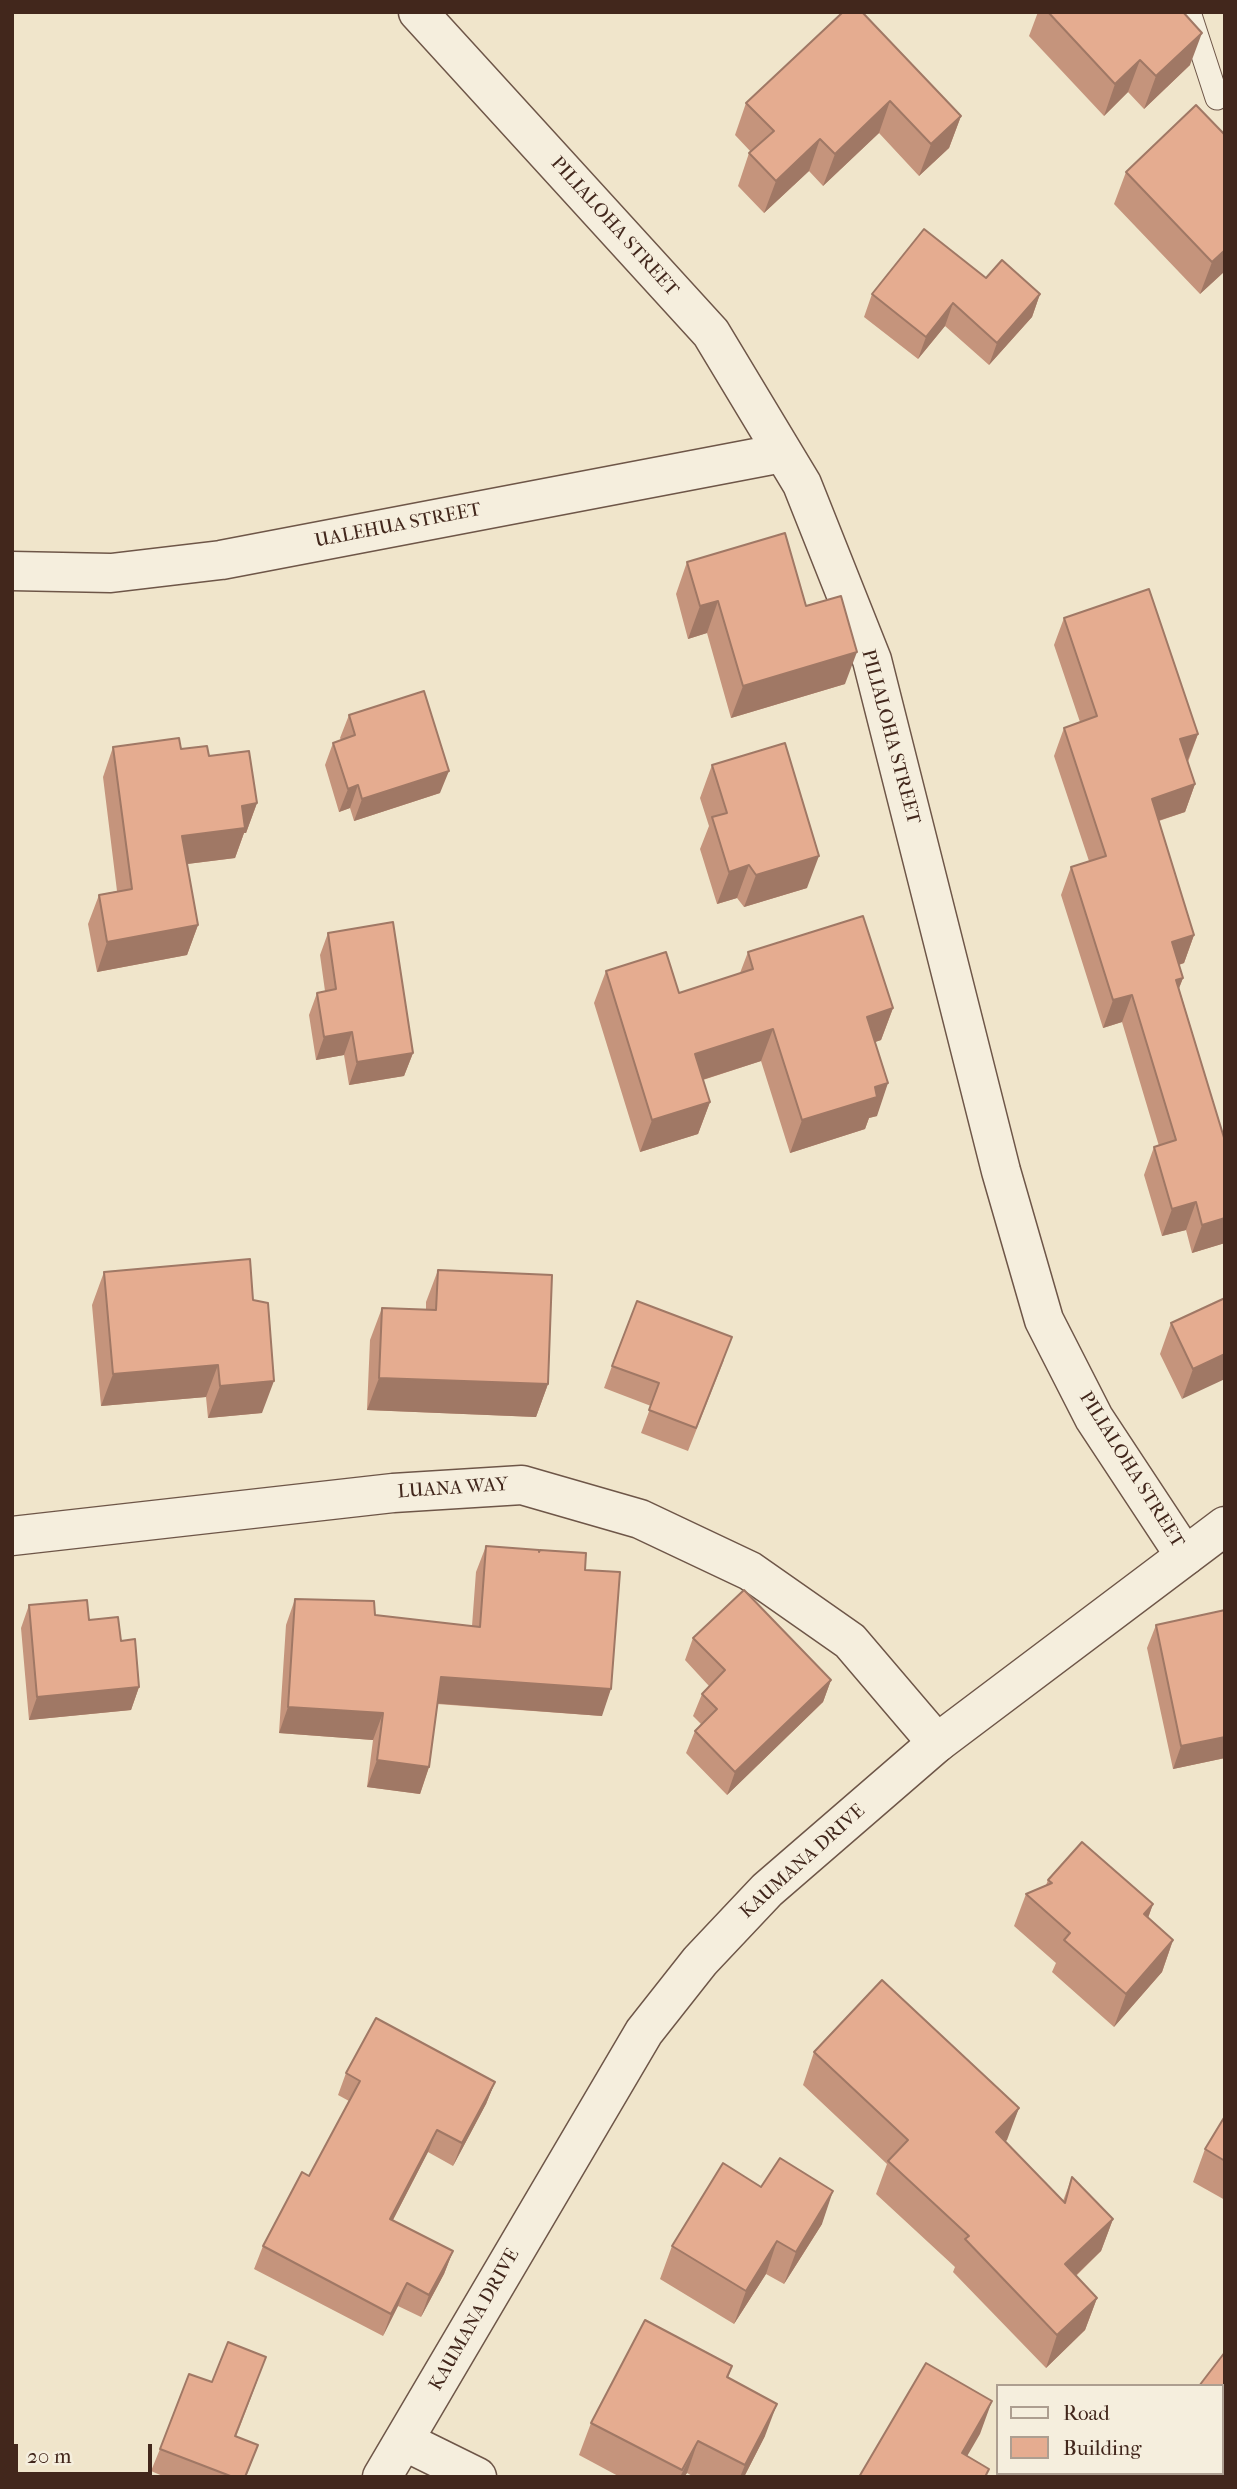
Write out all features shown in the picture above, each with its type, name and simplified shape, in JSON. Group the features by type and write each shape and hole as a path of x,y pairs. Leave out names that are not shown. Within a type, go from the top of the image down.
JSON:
{"street":[{"name":"PILIALOHA STREET","path":"418,12 711,333 802,484 872,660 998,1158 1045,1320 1094,1418 1185,1556"},
{"name":"UALEHUA STREET","path":"12,571 111,573 220,560 782,453"},
{"name":"LUANA WAY","path":"12,1536 393,1493 522,1485 640,1519 750,1571 850,1640 937,1742"},
{"name":"KAUMANA DRIVE","path":"382,2477 645,2032 700,1961 767,1890 937,1742 1225,1526"},
{"path":"404,2441 477,2477"}],"lane":[{"path":"1189,12 1217,98"}],"building":[{"path":"843,12 862,12 961,116 931,144 890,101 835,154 820,139 776,181 749,153 774,131 746,103"},
{"path":"1048,12 1183,12 1202,33 1156,76 1140,60 1115,84"},
{"path":"1196,105 1225,135 1225,250 1212,262 1126,172"},
{"path":"924,229 986,278 1002,260 1040,294 997,343 953,303 926,337 872,294"},
{"path":"785,533 806,606 841,596 857,652 743,686 718,601 700,606 687,562"},
{"path":"1149,589 1198,734 1180,739 1195,784 1152,799 1194,935 1172,942 1183,978 1176,980 1225,1141 1225,1218 1202,1225 1196,1202 1172,1209 1154,1147 1176,1140 1132,995 1113,1000 1071,867 1106,856 1064,728 1097,716 1064,618"},
{"path":"424,691 449,771 362,799 358,785 348,789 333,743 355,735 349,715"},
{"path":"179,738 181,749 207,746 209,756 249,751 257,803 242,806 245,828 182,836 198,925 107,942 99,895 132,889 113,747"},
{"path":"785,743 819,856 756,875 749,865 729,872 712,817 727,813 712,765"},
{"path":"863,916 893,1008 867,1017 888,1083 875,1087 877,1097 802,1120 773,1029 695,1054 710,1102 652,1120 606,971 666,952 679,993 753,969 748,952"},
{"path":"393,922 413,1053 357,1062 352,1032 324,1037 317,993 336,989 328,933"},
{"path":"250,1259 253,1300 268,1303 274,1381 220,1386 218,1365 113,1374 104,1272"},
{"path":"438,1270 552,1275 548,1384 379,1378 382,1308 436,1310"},
{"path":"1225,1298 1225,1354 1193,1369 1171,1323"},
{"path":"637,1301 732,1337 696,1428 649,1410 659,1383 612,1366"},
{"path":"486,1546 539,1552 586,1553 585,1570 620,1572 611,1689 441,1677 429,1767 377,1760 383,1713 288,1707 295,1599 374,1601 375,1615 480,1627"},
{"path":"744,1590 831,1680 735,1772 695,1731 717,1709 702,1694 725,1670 693,1638"},
{"path":"87,1600 89,1620 118,1617 121,1641 135,1639 139,1687 37,1697 29,1605"},
{"path":"1225,1610 1225,1737 1181,1746 1156,1625"},
{"path":"1082,1842 1153,1904 1144,1914 1173,1940 1126,1994 1064,1940 1070,1933 1026,1894 1052,1883 1048,1880"},
{"path":"882,1980 1019,2108 996,2132 1065,2203 1072,2177 1113,2219 1065,2264 1097,2298 1057,2335 965,2239 969,2236 888,2161 908,2140 814,2052"},
{"path":"376,2018 495,2082 462,2143 437,2130 390,2219 453,2251 429,2295 407,2283 391,2314 263,2246 302,2172 309,2176 360,2081 346,2073"},
{"path":"1225,2116 1225,2161 1205,2149"},
{"path":"780,2158 833,2191 796,2252 777,2241 746,2291 672,2246 723,2163 761,2187"},
{"path":"645,2320 732,2366 727,2377 777,2404 745,2465 698,2441 682,2470 591,2423"},
{"path":"228,2342 266,2357 235,2436 258,2445 245,2477 233,2477 160,2449 189,2374 212,2382"},
{"path":"1225,2352 1225,2424 1223,2384 1201,2384"},
{"path":"926,2363 992,2401 962,2453 989,2469 985,2477 859,2477"}]}
